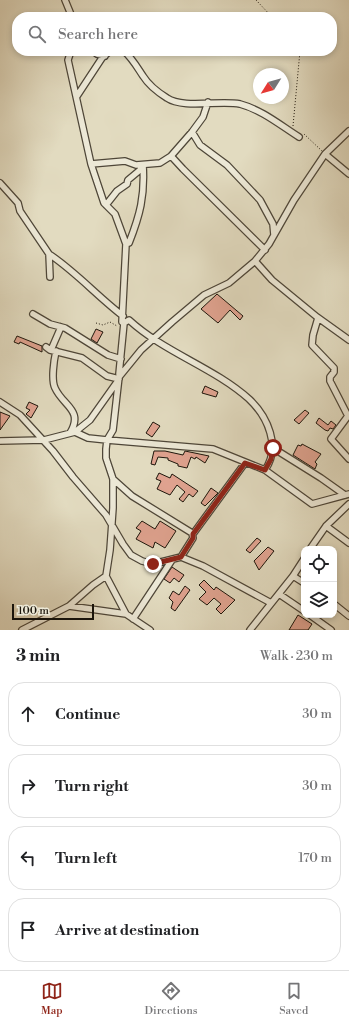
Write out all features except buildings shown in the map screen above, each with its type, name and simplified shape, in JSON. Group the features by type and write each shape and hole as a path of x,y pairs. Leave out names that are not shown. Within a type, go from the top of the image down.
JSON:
{"street":[{"path":"65,0 70,12"},
{"path":"69,56 68,60 91,164 106,205 115,214 126,244 122,316 124,323 121,359 113,430 107,440 106,458 113,479 113,524 106,576 126,614 150,630"},
{"path":"130,56 143,77 168,99 182,104 208,102 240,104 260,112 299,134"},
{"path":"77,96 103,57"},
{"path":"91,164 125,161 143,165 160,163 171,156 192,132 203,117 208,102"},
{"path":"0,440 44,440 73,432 90,420 133,358 204,295 229,283 255,261 265,250 294,200 325,154 349,131"},
{"path":"192,132 200,145 227,165 260,200 273,224 274,235"},
{"path":"325,154 349,174"},
{"path":"171,156 265,250"},
{"path":"106,205 117,191 127,184 128,180 140,170 143,165"},
{"path":"126,244 129,243 141,212 144,185 143,165"},
{"path":"0,183 18,203 20,211 49,254 73,270 105,302 122,316"},
{"path":"49,254 50,277"},
{"path":"255,261 269,277 318,318 349,340"},
{"path":"33,314 50,324 61,327 98,350 121,359"},
{"path":"318,318 313,335 312,346 334,368 330,381 348,418 331,439 349,459"},
{"path":"124,323 130,320 153,339 216,376 250,400 269,429 273,448 271,459 265,470"},
{"path":"61,327 51,349 54,388 68,404 74,416 75,425 73,432"},
{"path":"51,349 82,358 107,376 119,378"},
{"path":"0,402 20,415 44,440 113,524 123,544 136,558 153,564 181,557 193,538 193,534 245,463"},
{"path":"73,432 88,438 213,449 265,470 312,504 347,495"},
{"path":"273,448 347,495"},
{"path":"113,479 132,496 172,519 193,534"},
{"path":"312,546 326,526 349,504"},
{"path":"326,526 349,542"},
{"path":"181,557 203,566 271,603"},
{"path":"133,619 172,560"},
{"path":"250,630 301,564"},
{"path":"22,630 69,606 88,589 106,576"},
{"path":"293,576 302,582"},
{"path":"279,594 301,609"},
{"path":"69,606 126,614"},
{"path":"337,606 349,616"},
{"path":"314,618 331,630"}],"path":[{"path":"256,0 267,12"},
{"path":"293,126 300,56"},
{"path":"299,134 312,140 325,154"},
{"path":"96,323 103,325 110,322 123,329"}],"route":[{"path":"153,564 181,557 193,538 193,534 245,463 265,470 271,459 273,448"}]}
